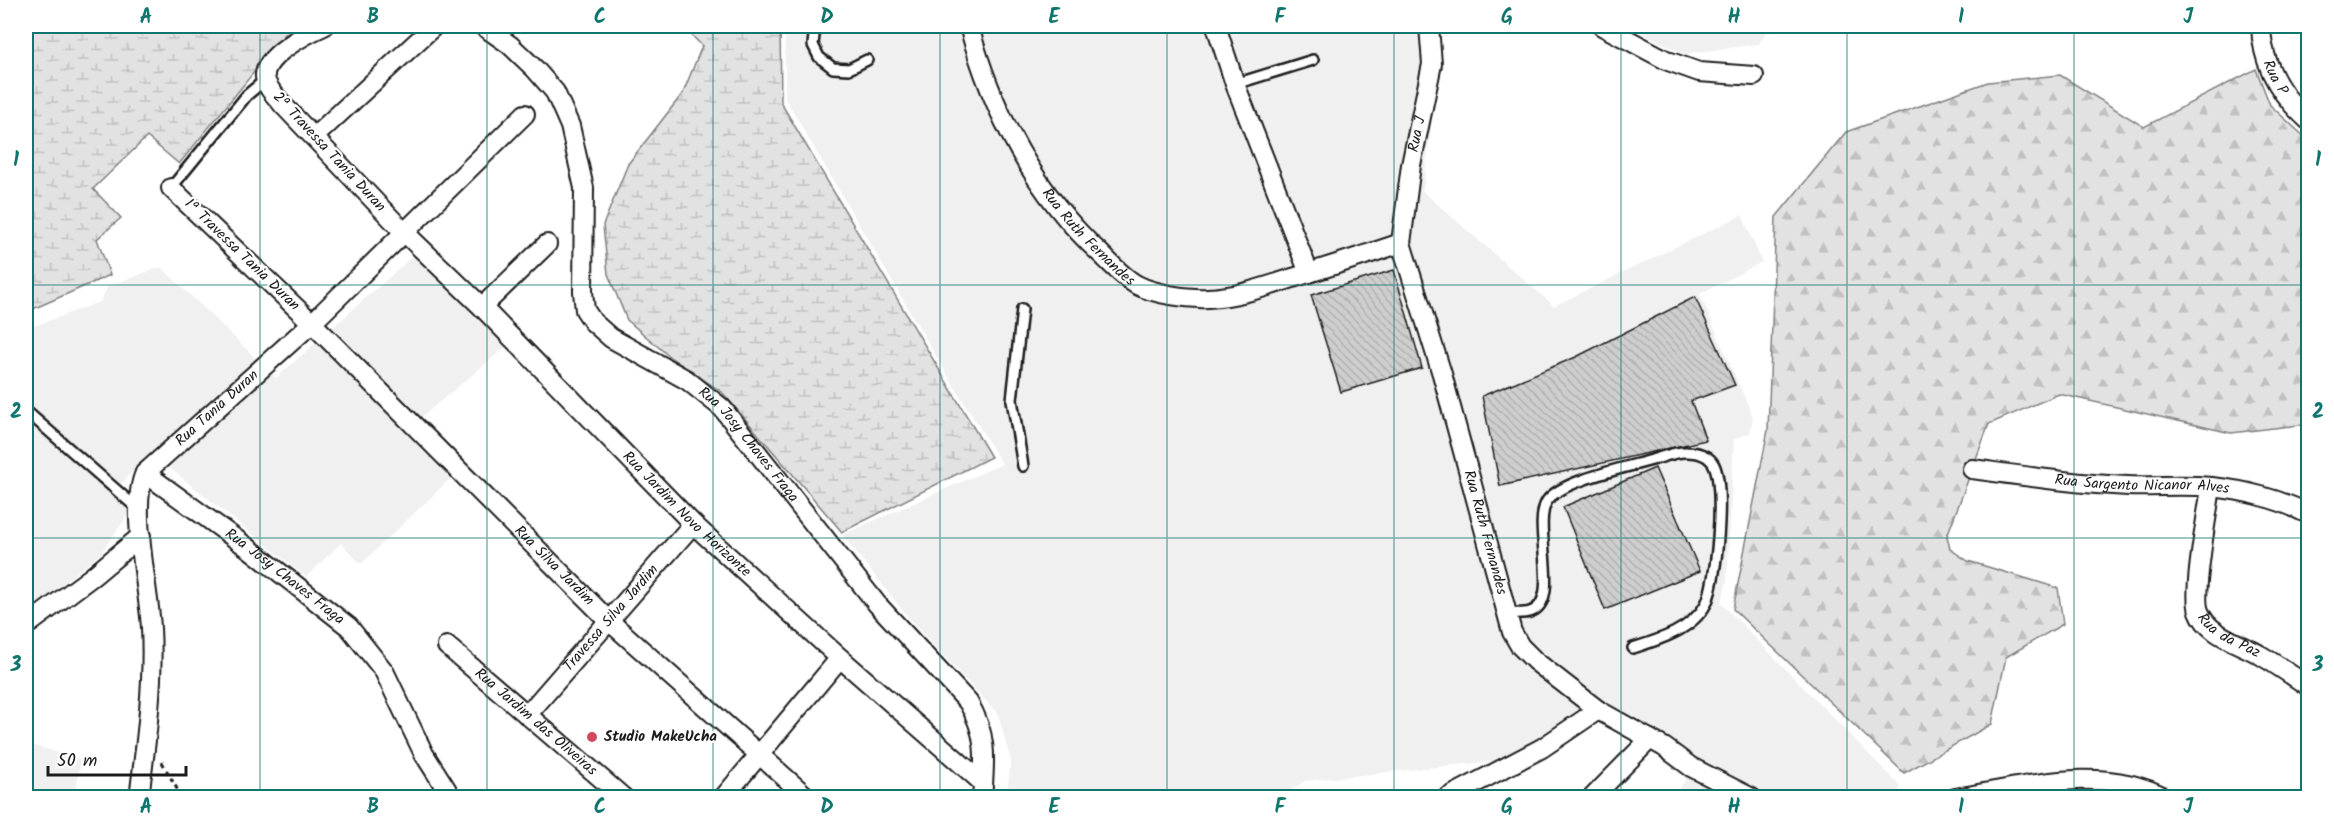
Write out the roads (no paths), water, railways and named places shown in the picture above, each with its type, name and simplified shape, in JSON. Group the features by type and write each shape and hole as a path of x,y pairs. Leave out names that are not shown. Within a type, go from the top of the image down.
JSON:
{"street":[{"name":"2ª Travessa Tania Duran","path":"324,26 305,34 272,61 265,70 265,80 270,90 403,231"},
{"path":"314,137 434,26"},
{"name":"Rua Josy Chaves Fraga","path":"483,26 510,45 555,92 570,126 584,189 583,292 585,310 593,322 611,339 705,392 736,423 877,604 968,702 979,720 983,736 983,790"},
{"name":"Rua Ruth Fernandes","path":"969,26 979,62 1026,163 1054,204 1082,237 1137,285 1168,295 1208,298 1252,291 1401,243 1448,396 1512,632 1520,646 1535,661 1598,710 1650,739 1691,767 1752,798"},
{"path":"1216,26 1309,273"},
{"name":"Rua J","path":"1401,243 1411,165 1432,64 1429,26"},
{"path":"1602,26 1668,61 1699,72 1754,76"},
{"name":"Rua P","path":"2261,26 2263,50 2275,80 2292,105 2308,120"},
{"name":"Rua Tania Duran","path":"144,473 312,323 403,231 525,114"},
{"name":"1ª Travessa Tania Duran","path":"171,188 312,323"},
{"name":"Rua Jardim Novo Horizonte","path":"403,231 482,307 693,524 983,790"},
{"path":"482,307 547,244"},
{"name":"Rua Silva Jardim","path":"312,323 608,620 808,798"},
{"name":"Rua Sargento Nicanor Alves","path":"1972,469 2046,479 2127,486 2211,487 2265,498 2308,514"},
{"path":"139,798 151,678 151,627 140,511 140,483 144,473"},
{"name":"Rua Josy Chaves Fraga","path":"144,473 261,557 349,627 384,671 424,754 452,798"},
{"name":"Rua da Paz","path":"2211,487 2197,591 2198,610 2205,622 2217,633 2260,655 2308,686"},
{"name":"Travessa Silva Jardim","path":"527,714 693,524"},
{"path":"26,626 93,576 141,536"},
{"name":"Rua Jardim das Oliveiras","path":"447,646 624,798"},
{"path":"723,798 840,658"},
{"path":"1447,798 1542,748 1598,710"},
{"path":"1592,798 1650,739"},
{"path":"1955,798 2085,778 2124,781 2166,798"}],"lane":[{"path":"815,26 813,45 819,57 833,68 849,69 867,60"},
{"path":"1236,84 1313,60"},
{"path":"171,188 247,95 265,80"},
{"path":"1022,309 1012,400 1023,466"},
{"path":"26,411 140,511"},
{"path":"1507,613 1531,612 1540,605 1545,593 1546,568 1542,541 1542,516 1547,500 1562,490 1600,473 1684,451 1699,453 1709,458 1714,465 1719,492 1717,536 1711,586 1706,604 1683,627 1664,638 1633,648"}],"place":[{"name":"Studio MakeUcha","path":"592,737"}]}
